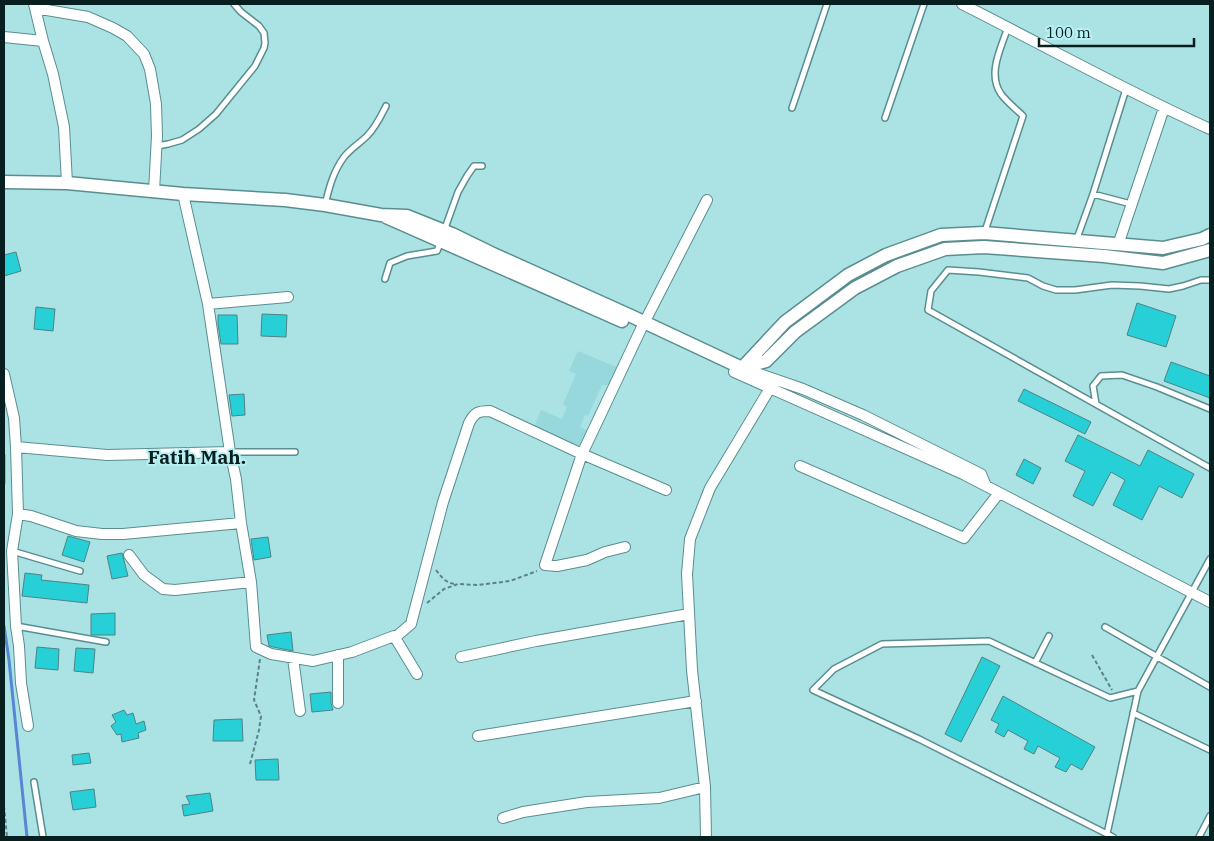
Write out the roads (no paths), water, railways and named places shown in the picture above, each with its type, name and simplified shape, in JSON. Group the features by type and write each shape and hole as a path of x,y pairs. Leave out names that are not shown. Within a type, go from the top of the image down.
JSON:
{"street":[{"path":"962,4 1126,89 1210,129"},
{"path":"68,183 64,127 53,74 35,6 97,20 127,36 144,54 150,69 156,104 157,146 154,191"},
{"path":"4,37 43,41"},
{"path":"1118,245 1164,108"},
{"path":"4,182 68,183 183,194 286,200 381,215 407,216 443,236 738,370 772,384 803,389 863,415 981,474 986,486 1210,602"},
{"path":"183,194 208,304 251,582 256,647 271,654 313,661 352,652 394,636 411,624 443,502 469,423 472,416 477,412 490,411 582,454 666,490"},
{"path":"625,547 605,552 587,560 557,566 545,565 582,454 643,326 707,200"},
{"path":"738,370 785,322 848,275 886,255 941,235 984,233 1162,248 1202,239 1210,235"},
{"path":"738,370 766,361 795,332 855,288 897,266 945,249 984,247 1164,262 1210,250"},
{"path":"208,304 288,297"},
{"path":"4,374 14,418 16,447 18,514 12,551 13,601 19,646 21,682 28,726"},
{"path":"706,837 705,787 692,670 687,574 690,539 710,488 772,384"},
{"path":"16,447 107,455 230,452"},
{"path":"800,466 964,538 999,493"},
{"path":"18,514 76,531 102,534 123,534 241,523"},
{"path":"129,555 144,575 163,589 175,590 251,582"},
{"path":"461,656 689,614"},
{"path":"394,636 417,674"},
{"path":"338,655 338,703"},
{"path":"293,658 300,711"},
{"path":"478,736 696,701"},
{"path":"503,818 523,812 586,802 658,798 705,787"}],"lane":[{"path":"157,146 182,140 198,129 216,114 255,66 264,48 264,33 260,26 241,12 234,4"},
{"path":"792,108 827,4"},
{"path":"885,118 924,4"},
{"path":"984,247 984,233 1023,116 1002,96 995,81 996,64 1008,27"},
{"path":"1076,241 1126,89"},
{"path":"325,206 332,178 344,157 368,135 379,121 386,106"},
{"path":"385,279 390,263 408,256 437,251 462,184 474,166 482,166"},
{"path":"1093,194 1132,204"},
{"path":"1210,280 1200,280 1169,289 1112,284 1075,290 1056,290 1028,278 948,270 931,291 928,310 1210,468"},
{"path":"1096,404 1093,386 1101,376 1122,375 1210,409"},
{"path":"230,452 295,452"},
{"path":"12,551 80,571"},
{"path":"1107,834 1138,691 1210,559"},
{"path":"16,626 106,642"},
{"path":"1104,627 1210,687"},
{"path":"1035,663 1049,636"},
{"path":"1113,837 919,739 813,690 834,669 882,644 989,641 1110,698 1138,691"},
{"path":"1133,713 1210,750"},
{"path":"34,782 43,837"},
{"path":"1199,837 1210,816"}],"waterway":[{"path":"4,455 4,483"},
{"path":"4,626 27,837"}],"district":[{"name":"Fatih Mah.","path":"197,457"}]}
